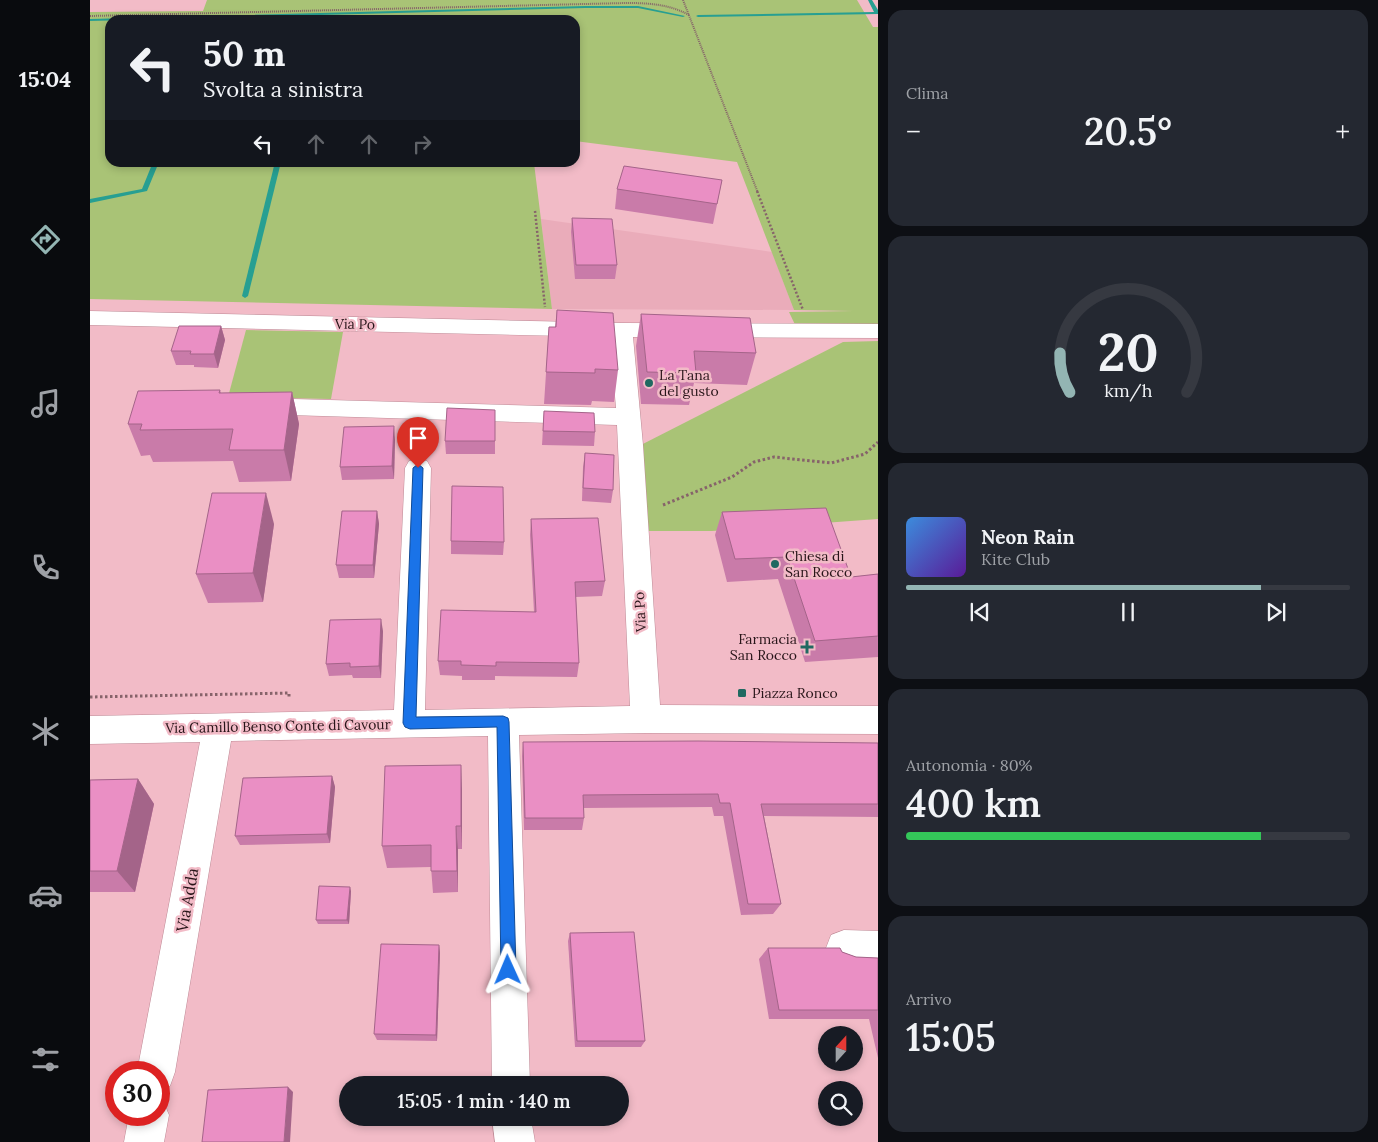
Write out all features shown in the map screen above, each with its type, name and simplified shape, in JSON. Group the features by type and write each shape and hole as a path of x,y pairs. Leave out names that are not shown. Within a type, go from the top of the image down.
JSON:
{"street":[{"name":"Via Po","path":"90,318 621,330 878,331"},
{"name":"Via Po","path":"621,330 631,444 646,718"},
{"path":"232,406 628,417"},
{"path":"410,723 418,468"},
{"path":"646,718 878,720"},
{"name":"Via Camillo Benso Conte di Cavour","path":"90,730 646,718"},
{"path":"503,722 511,1076"},
{"name":"Via Adda","path":"158,1061 218,728"},
{"path":"844,948 878,949"},
{"path":"144,1142 147,1126"},
{"path":"513,1126 515,1142"}],"path":[{"path":"683,0 810,332"},
{"path":"130,15 604,3 668,6 683,10 689,15"},
{"path":"90,16 105,16"},
{"path":"535,211 547,328"},
{"path":"635,527 638,527 659,507 732,477 754,462 774,457 831,463 865,454 878,442"},
{"path":"872,447 878,449"}],"shaded area":[{"path":"541,219 772,252 794,310 552,309"}],"green space":[{"path":"207,0 857,0 873,27 878,27 878,331 799,333 789,312 853,311 794,310 737,162 580,142 580,15 105,15 105,167 534,167 552,309 90,299 90,12 203,11"},
{"path":"246,330 343,332 331,399 228,397"},
{"path":"878,341 878,519 712,531 638,531 635,448 843,342"}],"building":[{"path":"624,166 722,180 717,204 617,189"},
{"path":"572,218 612,219 617,265 576,265"},
{"path":"557,310 613,313 618,370 595,369 595,373 546,372 549,327 556,327"},
{"path":"641,314 750,318 756,353 694,351 696,373 647,372"},
{"path":"179,326 221,326 214,354 190,354 191,351 171,351"},
{"path":"220,390 219,393 292,392 284,450 229,450 233,429 140,430 142,424 128,424 138,391"},
{"path":"447,408 495,410 495,441 445,441"},
{"path":"544,411 594,413 595,432 543,431"},
{"path":"394,426 392,466 340,467 344,427"},
{"path":"585,453 614,455 613,490 583,488"},
{"path":"452,486 503,487 504,542 451,541"},
{"path":"212,493 266,493 253,573 196,574"},
{"path":"826,508 851,577 878,574 878,636 815,641 787,557 735,559 722,512"},
{"path":"342,511 377,511 373,565 336,565"},
{"path":"598,518 605,581 575,582 579,663 496,662 496,666 461,665 461,661 438,661 441,610 536,612 531,519"},
{"path":"381,619 379,666 350,667 350,663 326,664 330,620"},
{"path":"523,742 878,743 878,804 761,804 781,904 748,904 730,803 720,803 718,794 583,795 584,818 525,818"},
{"path":"461,765 461,826 456,826 457,871 431,871 431,845 382,846 385,766"},
{"path":"332,776 327,834 235,836 243,778"},
{"path":"138,779 117,871 90,871 90,780"},
{"path":"319,886 350,887 347,920 316,920"},
{"path":"634,932 645,1041 577,1041 570,933"},
{"path":"381,944 439,945 436,1035 374,1034"},
{"path":"768,948 840,948 842,952 856,957 878,958 878,1010 779,1010"},
{"path":"288,1087 284,1142 202,1142 208,1090"}],"waterway":[{"path":"698,16 877,13 870,0"},
{"path":"314,15 638,7 683,16"},
{"path":"90,20 105,20"},
{"path":"90,201 145,190 154,167"},
{"path":"245,296 277,167"}],"place":[{"name":"La Tana del gusto","path":"649,383"},
{"name":"Chiesa di San Rocco","path":"775,564"},
{"name":"Farmacia San Rocco","path":"807,647"},
{"name":"Piazza Ronco","path":"742,693"}],"route":[{"path":"418,468 410,723 503,722 508,970"}]}
